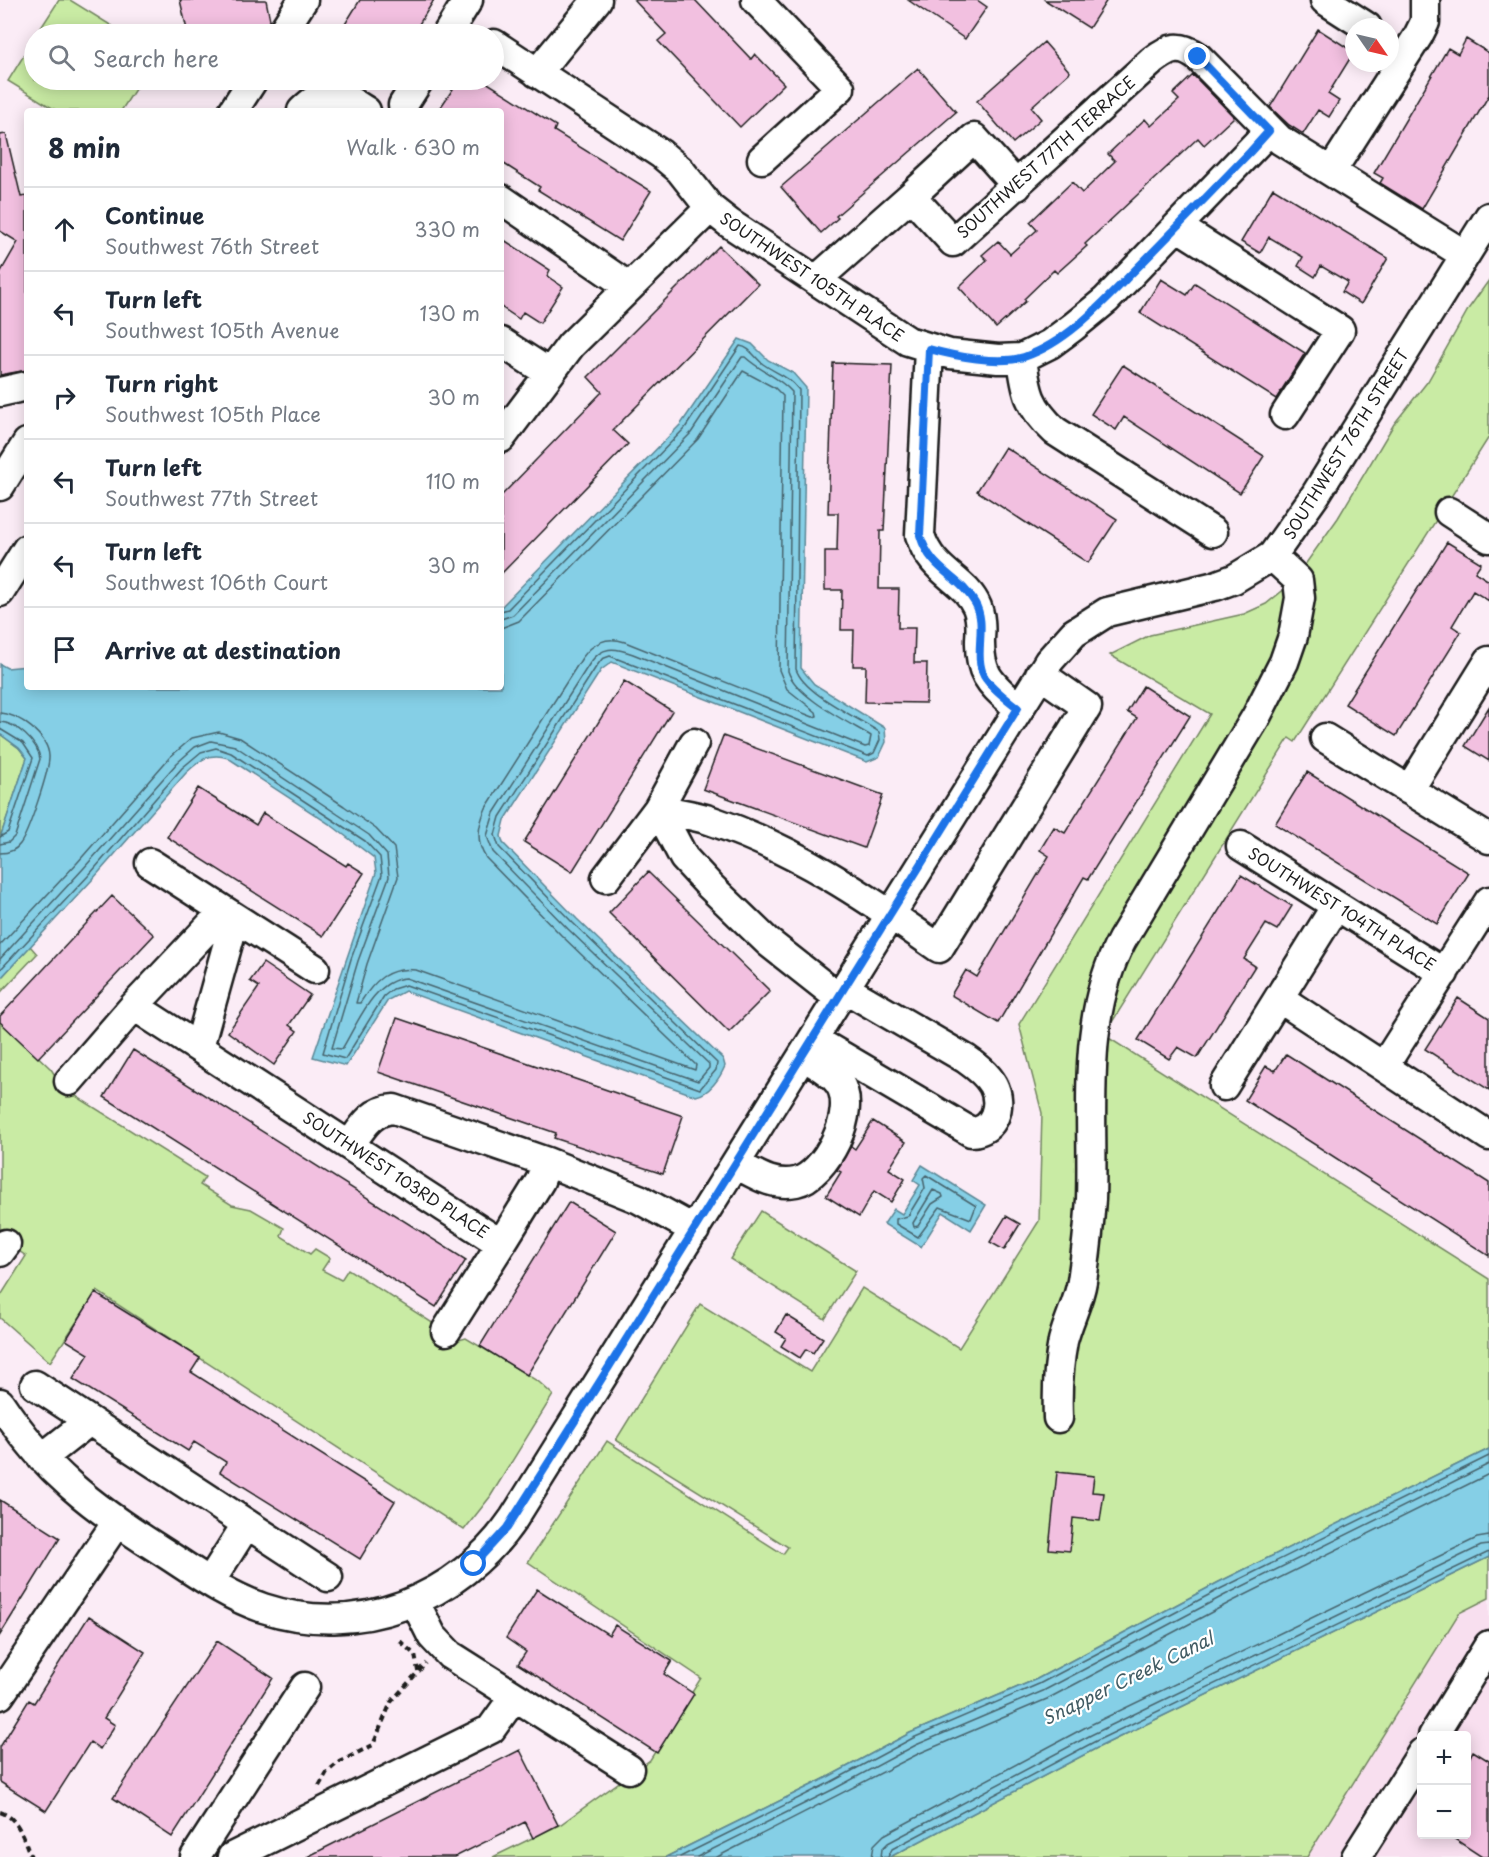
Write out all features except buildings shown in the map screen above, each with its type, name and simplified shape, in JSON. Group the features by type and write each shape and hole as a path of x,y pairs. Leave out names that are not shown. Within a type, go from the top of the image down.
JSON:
{"street":[{"path":"287,24 303,0"},
{"path":"537,73 595,0"},
{"path":"756,0 840,88 762,159"},
{"path":"1325,0 1353,18"},
{"path":"1399,48 1425,22 1425,0"},
{"name":"SOUTHWEST 77TH TERRACE","path":"911,196 953,242 1152,61 1175,47 1183,48 1198,57 1269,131"},
{"name":"SOUTHWEST 105TH PLACE","path":"504,51 661,154 680,170 710,208 908,341 929,349 970,357 1023,357"},
{"path":"1332,170 1386,72"},
{"path":"235,108 247,90"},
{"path":"403,105 413,90"},
{"path":"306,108 324,93 345,98 361,108"},
{"path":"1214,532 1055,431 1031,404 1023,357 1050,344 1106,300 1269,131 1465,255"},
{"path":"816,280 974,138 1017,186"},
{"path":"504,201 628,286"},
{"path":"504,434 571,345 628,286 710,208"},
{"name":"SOUTHWEST 76TH STREET","path":"0,1403 61,1479 117,1522 210,1582 256,1605 306,1617 353,1617 415,1602 437,1592 464,1573 484,1556 504,1532 695,1230 1040,674 1074,633 1094,619 1117,609 1215,586 1234,579 1272,556 1311,502 1489,217"},
{"path":"1178,227 1340,330 1285,415"},
{"path":"504,344 549,373"},
{"path":"929,349 920,535 930,559 977,606 981,625 980,661 984,675 1018,708"},
{"path":"0,392 24,388"},
{"path":"0,486 24,448"},
{"path":"1449,512 1489,538"},
{"path":"0,592 24,554"},
{"path":"1058,1418 1057,1381 1063,1340 1082,1283 1091,1201 1093,1056 1101,990 1110,961 1256,717 1284,663 1293,636 1300,598 1298,580 1272,556"},
{"path":"1409,790 1489,660"},
{"path":"658,809 711,820 805,860 860,892 939,948 1087,707 1040,674"},
{"path":"1325,738 1489,839"},
{"path":"606,878 658,809 694,742"},
{"path":"658,809 684,858 768,942 842,993 966,1059 981,1070 994,1086 996,1094 998,1103 993,1120 983,1130 971,1132 862,1068 808,1047"},
{"name":"SOUTHWEST 104TH PLACE","path":"1241,846 1444,973"},
{"path":"150,863 315,969"},
{"path":"1384,1066 1489,901"},
{"path":"1224,1086 1336,906"},
{"path":"69,1081 134,1006 230,914"},
{"path":"199,1047 230,914"},
{"path":"1279,998 1489,1136"},
{"name":"SOUTHWEST 103RD PLACE","path":"134,1006 501,1244 540,1181 547,1162"},
{"path":"736,1164 771,1182 796,1182 807,1178 816,1169 843,1126 846,1105 843,1091 808,1047"},
{"path":"843,1091 862,1068"},
{"path":"350,1145 369,1118 382,1110 394,1109 547,1162 639,1199 695,1230"},
{"path":"446,1331 501,1244"},
{"path":"34,1385 328,1577"},
{"path":"42,1458 88,1422"},
{"path":"0,1695 117,1522"},
{"path":"210,1582 246,1525"},
{"path":"415,1602 428,1630 440,1647 514,1697 629,1769"},
{"path":"1436,1731 1489,1645"},
{"path":"195,1857 305,1687"},
{"path":"232,1857 491,1729 514,1697"},
{"path":"1356,1857 1417,1761"}],"path":[{"path":"400,1641 415,1655 418,1671"},
{"path":"317,1791 327,1772 343,1759 373,1745 386,1711 427,1661"},
{"path":"0,1812 10,1817 18,1825 32,1857"}],"shaded area":[{"path":"1489,1599 1489,1857 1307,1857 1459,1613"}],"green space":[{"path":"59,0 70,0 109,24 43,24"},
{"path":"24,55 24,90 135,90 123,108 52,108 8,81"},
{"path":"1489,280 1489,437 1295,742 1289,738 1104,1035 1489,1279 1489,1449 1219,1582 1037,1679 910,1733 828,1777 666,1857 493,1857 561,1824 650,1760 701,1678 528,1562 607,1441 783,1554 788,1547 616,1440 700,1304 810,1372 862,1288 959,1348 1039,1221 1042,1113 1019,1024 1210,714 1110,655 1150,635 1244,614 1266,604 1292,583 1338,518 1394,424 1428,381 1469,308"},
{"path":"0,734 19,748 27,758 0,838"},
{"path":"30,946 37,954 0,993 0,979"},
{"path":"0,1020 51,1069 63,1088 205,1177 200,1185 232,1205 251,1209 284,1228 281,1236 310,1254 315,1249 330,1258 322,1270 341,1280 348,1269 459,1340 466,1338 539,1382 553,1395 490,1497 464,1530 97,1291 50,1362 0,1318 0,1297 26,1256 0,1238"},
{"path":"761,1211 856,1271 825,1319 730,1259"},
{"path":"1489,1557 1489,1598 1459,1613 1307,1857 890,1857 1097,1748"}],"water":[{"path":"739,339 752,344 768,360 793,373 806,388 801,668 814,684 885,728 886,742 879,757 867,762 612,662 601,670 505,820 501,836 503,843 577,919 723,1059 725,1066 710,1089 696,1096 405,991 388,1000 346,1066 313,1057 376,873 374,858 331,825 228,758 221,756 205,758 186,773 93,879 0,979 0,838 27,758 19,748 0,734 0,664 7,668 24,666 24,690 504,690 504,604 681,424"},
{"path":"922,1165 986,1205 971,1230 943,1212 921,1247 884,1224 894,1209 902,1214 920,1185 913,1180"},
{"name":"Snapper Creek Canal","path":"1489,1449 1489,1557 1097,1748 890,1857 666,1857 828,1777 910,1733 1037,1679 1219,1582"}],"route":[{"path":"474,1564 484,1556 507,1528 721,1188 1018,708 984,675 980,661 981,625 977,606 972,598 930,559 920,535 924,405 929,349 970,357 1023,357 1050,344 1106,300 1250,152 1269,131 1198,57"}]}
